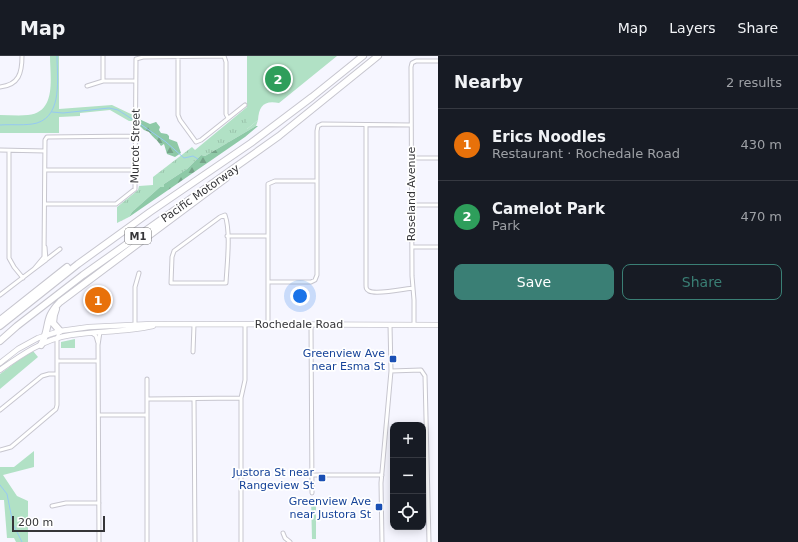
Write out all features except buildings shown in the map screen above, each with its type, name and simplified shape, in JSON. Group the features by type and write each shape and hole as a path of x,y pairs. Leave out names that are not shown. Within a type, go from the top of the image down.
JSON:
{"highway":[{"name":"Pacific Motorway","path":"0,326 78,264 150,212 251,143 363,56"},
{"name":"Pacific Motorway","path":"0,341 83,275 279,136 378,56"},
{"path":"41,345 45,336 48,318 56,306 150,234 266,150 279,136"},
{"path":"0,320 61,272 122,228 150,212"},
{"path":"56,306 53,320 55,326 60,331"}],"main road":[{"name":"Rochedale Road","path":"0,370 26,352 57,339 70,335 135,327 159,325 268,324 438,325"},
{"name":"Rochedale Road","path":"0,363 18,349 45,336 60,331 72,328 100,326 135,327"}],"street":[{"path":"0,87 6,87 15,82 20,74 22,56"},
{"path":"103,56 103,81"},
{"path":"228,118 226,114 226,62 224,56 178,57 178,115 196,142 201,140 245,105"},
{"name":"Murcot Street","path":"46,204 116,204 135,189 135,62 138,58 178,57"},
{"name":"Roseland Avenue","path":"414,325 411,205 411,67 412,63 416,61 438,61"},
{"path":"87,86 103,81 136,80"},
{"path":"268,282 311,282 315,280 317,275 316,130 318,126 322,124 411,125"},
{"path":"366,125 366,285 368,290 372,292 413,288"},
{"path":"45,259 47,137 135,136"},
{"path":"0,150 46,151"},
{"path":"9,150 9,258 23,278"},
{"path":"411,158 438,158"},
{"path":"46,170 135,170"},
{"path":"268,324 268,187 270,182 275,181 317,181"},
{"path":"411,205 438,205"},
{"path":"225,215 228,236 226,283 171,284 172,257 174,252 220,217 225,215"},
{"path":"228,236 268,236"},
{"path":"0,295 41,265 45,259 45,247"},
{"path":"412,247 438,247"},
{"path":"45,259 60,249"},
{"path":"46,253 53,254"},
{"path":"135,327 134,287 139,273"},
{"path":"311,324 312,493"},
{"path":"193,352 194,325"},
{"path":"241,542 241,398 245,380 245,325"},
{"path":"382,542 382,475 391,370 390,325"},
{"path":"99,542 98,345 100,326"},
{"path":"0,450 11,447 54,412 57,405 57,339 60,331"},
{"path":"91,333 96,336 98,345"},
{"path":"57,362 98,361"},
{"path":"391,370 421,370 425,376 429,542"},
{"path":"0,410 42,376 57,374"},
{"path":"146,542 147,379"},
{"path":"194,398 194,542"},
{"path":"148,399 241,398"},
{"path":"99,415 146,415"},
{"path":"312,475 382,475"},
{"path":"52,506 66,503 99,504"},
{"path":"283,533 290,542"}],"green space":[{"path":"50,56 59,56 59,109 112,105 133,115 133,121 129,121 110,110 80,113 80,116 59,117 59,133 0,133 0,115 28,115 37,112 44,107 48,101 51,83"},
{"path":"247,56 337,56 279,103 270,102 263,105 258,120 247,129"},
{"path":"247,107 247,129 258,120 256,126 205,156 201,155 187,169 164,184 164,188 160,187 132,212 129,217 117,223 117,207 138,190 139,186 153,185 153,177 192,147 195,150"},
{"path":"139,119 150,124 156,122 160,127 159,130 161,133 167,134 169,139 177,142 181,153 175,157 167,154 164,144 161,146 149,132 144,130 139,125"},
{"path":"258,126 245,137 129,217 132,212 160,187 164,187 164,184 187,169 201,155 205,156"},
{"path":"75,339 75,348 61,348 61,342"},
{"path":"33,351 38,357 0,389 0,374"},
{"path":"34,451 34,467 3,475 17,496 28,501 28,542 16,542 14,538 7,538 4,500 0,500 0,467 14,467"},
{"path":"311,498 316,502 316,539 312,539"}],"waterway":[{"path":"0,125 37,123 45,119 51,112 55,104 57,94 57,56"},
{"path":"52,112 63,113 109,108 118,110 132,119"},
{"path":"139,123 166,142 184,158 193,156 198,159"},
{"path":"0,485 7,494 13,524 22,542"}],"place":[{"name":"Camelot Park","path":"278,79"},
{"name":"Erics Noodles","path":"98,300"},
{"name":"Greenview Ave near Esma St","path":"393,359"},
{"name":"Justora St near Rangeview St","path":"322,478"},
{"name":"Greenview Ave near Justora St","path":"379,507"}]}
